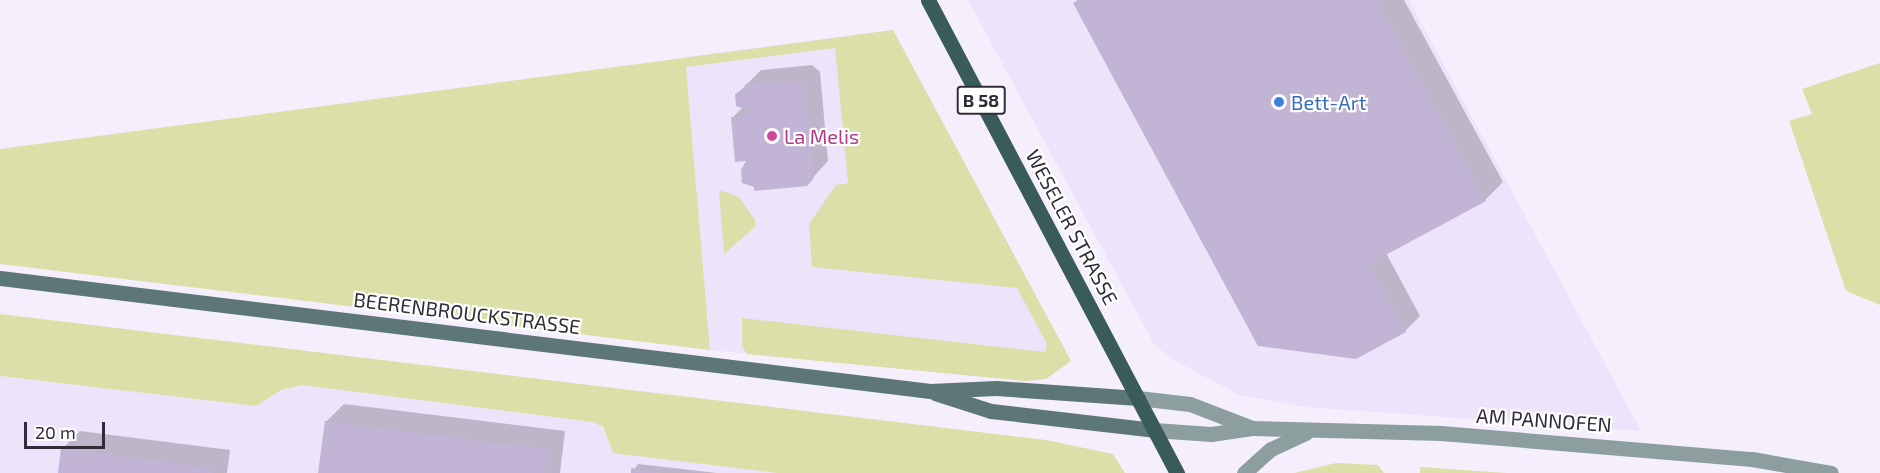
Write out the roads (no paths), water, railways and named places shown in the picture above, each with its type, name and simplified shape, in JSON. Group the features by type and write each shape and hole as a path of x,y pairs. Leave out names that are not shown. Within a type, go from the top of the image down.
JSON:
{"main road":[{"name":"WESELER STRASSE","path":"928,0 1177,473"},
{"name":"BEERENBROUCKSTRASSE","path":"0,278 930,391 996,388 1138,398"},
{"name":"BEERENBROUCKSTRASSE","path":"930,391 991,411 1154,430"}],"street":[{"path":"1138,398 1190,404 1252,428"},
{"path":"1154,430 1211,434 1252,428"},
{"name":"AM PANNOFEN","path":"1252,428 1624,446 1806,465 1831,473"},
{"path":"1244,473 1272,449 1316,430"}],"place":[{"name":"Bett-Art","path":"1279,102"},
{"name":"La Melis","path":"772,136"}]}
